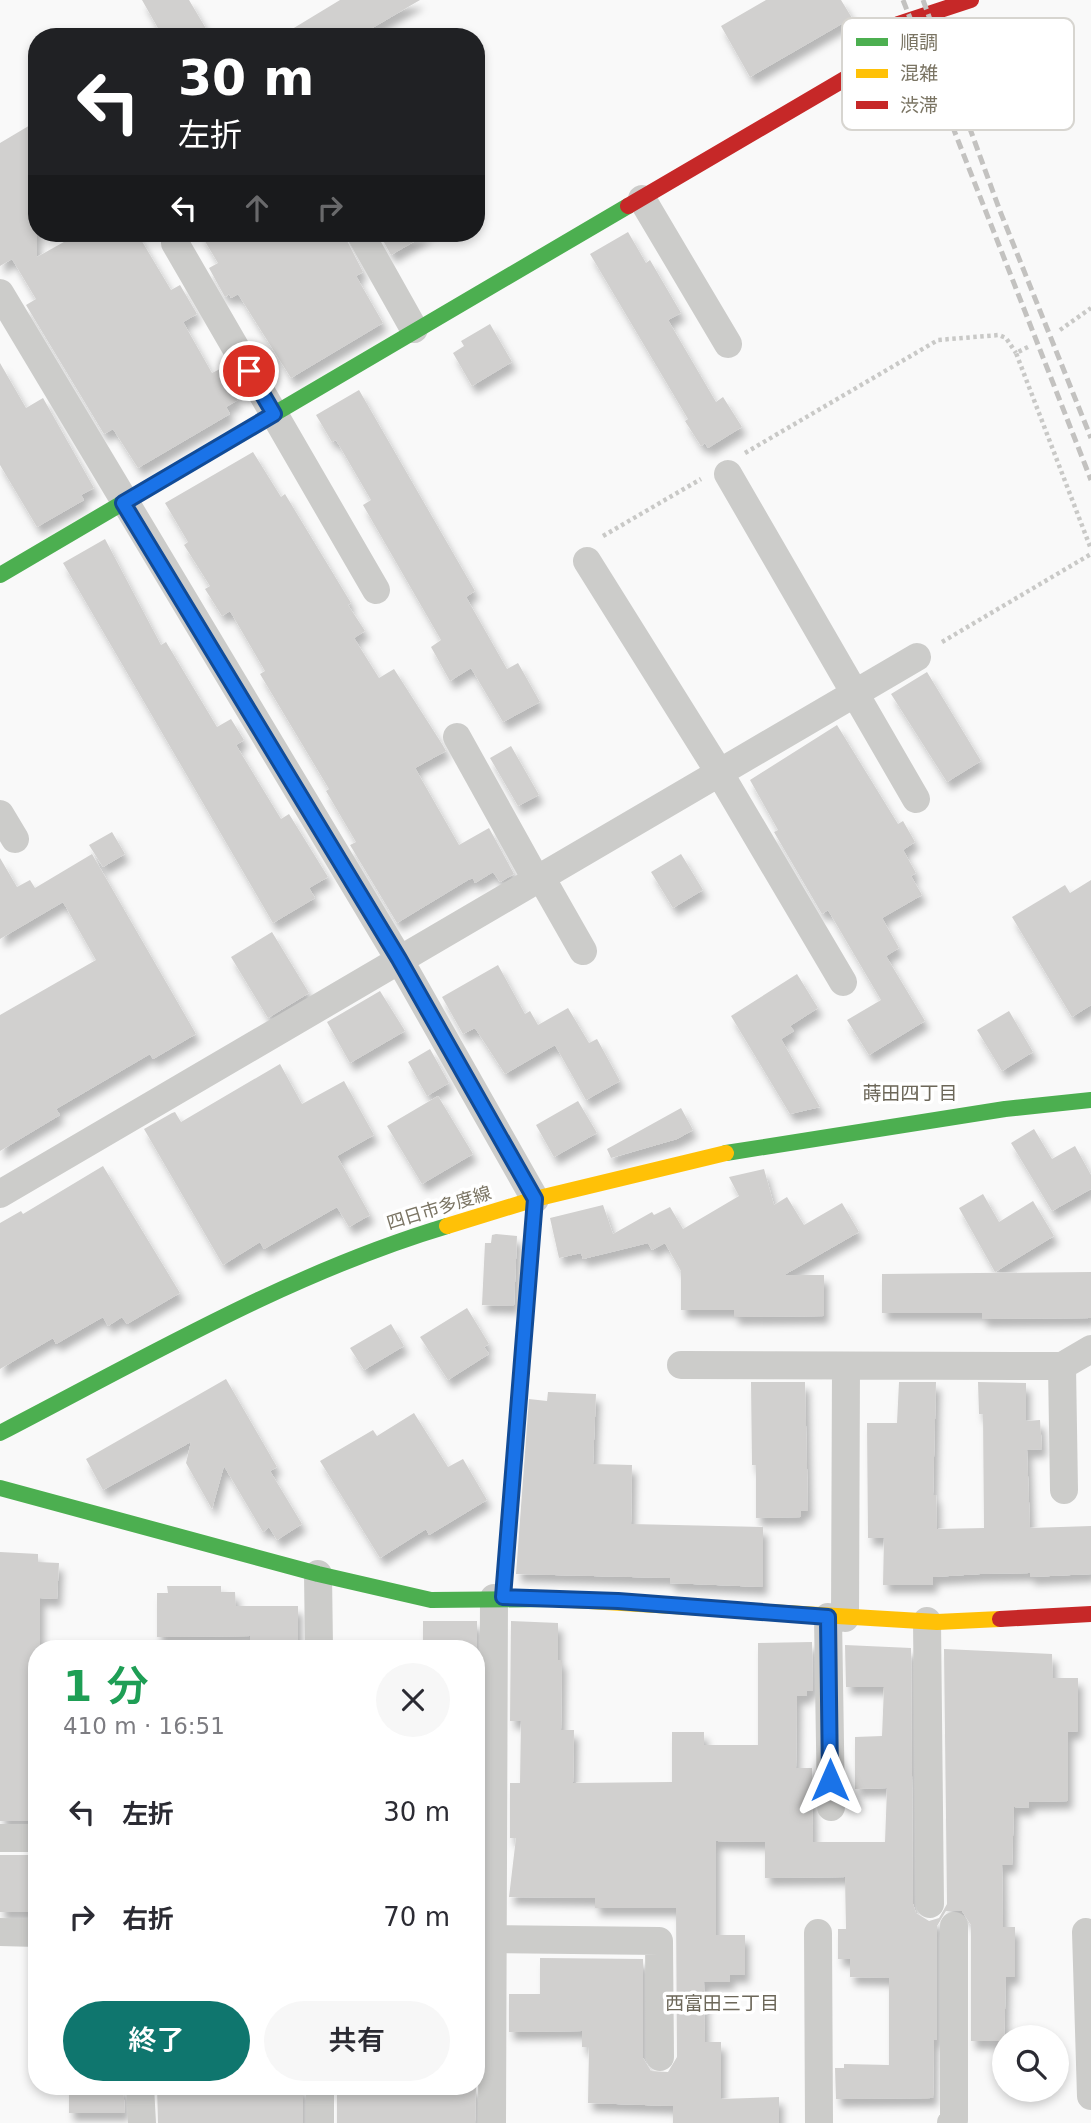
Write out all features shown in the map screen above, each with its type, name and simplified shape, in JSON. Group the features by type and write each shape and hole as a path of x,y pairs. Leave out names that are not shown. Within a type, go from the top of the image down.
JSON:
{"street":[{"path":"916,18 971,0"},
{"path":"0,575 842,81"},
{"path":"642,199 728,344"},
{"path":"365,242 414,330"},
{"path":"175,243 376,590"},
{"path":"0,293 123,503 399,959 535,1199"},
{"path":"723,470 916,799"},
{"path":"592,550 843,982"},
{"path":"0,1194 918,657"},
{"path":"457,737 583,951"},
{"path":"0,814 15,839"},
{"name":"四日市多度線","path":"0,1433 228,1316 383,1245 535,1199 727,1153 1005,1108 1091,1100"},
{"path":"681,1365 1062,1366 1091,1349"},
{"path":"831,1807 846,1366"},
{"path":"1062,1366 1064,1490"},
{"path":"0,1488 318,1574 431,1600 499,1598 618,1601 837,1618 927,1621 1091,1614"},
{"path":"318,1574 319,1640"},
{"path":"492,2123 499,1598"},
{"path":"927,1621 930,1904"},
{"path":"0,1838 28,1838"},
{"path":"951,2123 954,2120 954,1926"},
{"path":"1086,1931 1091,2096"},
{"path":"0,1932 28,1933"},
{"path":"818,1933 818,2123"},
{"path":"493,1939 660,1941 660,2057"},
{"path":"140,2095 142,2123"},
{"path":"320,2095 320,2123"}],"lane":[{"path":"499,1598 535,1199"}],"path":[{"path":"1060,330 1091,308"},
{"path":"592,550 938,340 999,335 1006,338 1016,353 1091,551 918,657"},
{"path":"1016,353 1028,347"}],"building":[{"path":"142,0 189,0 206,28 158,28"},
{"path":"340,0 420,0 372,28 294,28"},
{"path":"766,0 841,0 852,18 842,18 842,24 750,77 721,26"},
{"path":"28,126 28,242 37,242 37,257 64,242 142,242 171,290 180,285 197,314 183,322 212,373 220,369 238,400 226,407 230,414 138,468 113,429 104,434 26,305 36,299 12,259 0,266 0,143"},
{"path":"628,232 646,263 650,260 681,313 668,320 716,402 723,397 742,427 708,448 705,443 701,446 685,421 688,419 590,254"},
{"path":"205,242 348,242 363,272 356,276 383,323 291,378 238,294 231,298 229,294 225,297 209,268 218,263"},
{"path":"384,242 413,242 391,255"},
{"path":"490,324 512,362 472,386 453,353 464,346 461,341"},
{"path":"0,363 26,408 43,398 94,488 81,495 84,500 37,527 0,465"},
{"path":"359,390 475,591 466,597 507,669 518,663 540,702 503,722 471,668 450,681 431,647 441,640 363,505 371,500 336,440 332,442 316,415"},
{"path":"253,452 281,497 285,494 351,603 348,605 365,631 354,638 379,678 394,669 446,751 415,768 459,845 489,828 514,874 500,882 493,872 475,883 473,878 468,880 397,923 350,845 356,842 326,791 329,789 260,674 265,671 230,611 222,616 205,589 210,586 184,545 188,542 165,503"},
{"path":"105,539 161,645 166,642 217,727 231,719 244,740 236,745 281,819 289,814 328,877 309,888 315,898 273,923 63,563"},
{"path":"927,672 981,761 947,782 891,694"},
{"path":"837,725 898,824 903,821 915,842 903,850 916,873 911,876 922,895 882,918 899,948 886,956 925,1021 869,1055 847,1020 881,1000 828,910 822,914 774,832 778,830 750,780"},
{"path":"511,746 539,795 518,806 490,758"},
{"path":"112,832 125,854 103,867 89,845"},
{"path":"92,854 196,1034 153,1059 150,1054 56,1109 60,1115 0,1151 0,1015 96,960 63,902 0,939 0,858 17,887 30,880 35,888"},
{"path":"681,854 703,890 673,908 651,872"},
{"path":"1091,880 1091,1005 1072,1017 1012,917 1065,885 1070,893"},
{"path":"272,932 309,993 268,1018 231,957"},
{"path":"498,965 525,1014 530,1011 538,1025 568,1008 589,1043 597,1039 620,1081 586,1100 555,1045 505,1074 475,1028 463,1034 442,997"},
{"path":"797,974 818,1008 790,1026 794,1031 781,1039 820,1107 790,1114 731,1016"},
{"path":"380,991 405,1031 350,1063 327,1022"},
{"path":"1009,1011 1033,1052 1002,1071 977,1030"},
{"path":"430,1049 449,1083 427,1096 408,1062"},
{"path":"280,1064 302,1104 344,1081 374,1135 337,1156 370,1215 349,1227 337,1207 264,1249 260,1242 223,1265 144,1129 175,1112 181,1122"},
{"path":"438,1096 473,1154 422,1184 387,1126"},
{"path":"578,1101 597,1133 554,1157 536,1125"},
{"path":"681,1108 693,1130 677,1139 611,1158 607,1149"},
{"path":"1034,1129 1052,1159 1075,1146 1091,1175 1091,1189 1052,1211 1011,1143"},
{"path":"103,1166 180,1293 127,1324 122,1317 108,1326 103,1317 56,1344 53,1338 0,1369 0,1223 21,1211 23,1214"},
{"path":"764,1169 774,1205 787,1197 804,1225 842,1203 859,1232 784,1275 824,1275 824,1316 734,1317 734,1310 681,1310 681,1271 665,1243 652,1250 648,1243 583,1259 581,1253 559,1258 550,1218 603,1205 613,1234 652,1212 654,1215 670,1207 683,1229 739,1196 729,1177"},
{"path":"983,1194 999,1222 1033,1201 1054,1236 995,1272 959,1208"},
{"path":"492,1235 517,1236 514,1306 482,1305 485,1243 491,1243"},
{"path":"1091,1272 1091,1318 982,1319 982,1313 882,1313 882,1274"},
{"path":"467,1308 489,1344 484,1347 489,1354 448,1380 420,1337"},
{"path":"391,1324 404,1346 364,1370 350,1348"},
{"path":"226,1379 277,1467 270,1471 302,1524 277,1540 269,1527 263,1532 224,1466 212,1509 186,1463 191,1442 103,1490 86,1459"},
{"path":"751,1382 805,1382 808,1511 801,1511 801,1517 756,1518"},
{"path":"899,1382 936,1382 933,1495 936,1495 937,1529 984,1528 983,1414 979,1414 978,1382 1026,1383 1026,1421 1040,1420 1042,1449 1027,1450 1030,1528 1091,1526 1091,1574 1030,1577 1030,1573 980,1574 933,1577 933,1585 883,1585 884,1538 868,1538 867,1423 897,1423"},
{"path":"548,1392 596,1394 593,1464 632,1465 631,1524 763,1527 763,1587 670,1583 670,1578 516,1574 529,1399 547,1401"},
{"path":"414,1413 448,1467 463,1459 487,1500 429,1535 426,1529 380,1558 320,1461 373,1430 377,1436"},
{"path":"0,1552 38,1554 38,1562 59,1563 57,1599 40,1598 40,1640 28,1640 28,1821 0,1821"},
{"path":"167,1586 221,1586 221,1592 235,1592 236,1606 298,1606 298,1640 250,1640 250,1636 157,1637 157,1593 168,1593"},
{"path":"423,1621 477,1621 477,1640 423,1640"},
{"path":"511,1621 558,1623 558,1660 562,1660 561,1730 574,1730 573,1783 672,1782 672,1732 704,1732 704,1745 758,1745 758,1643 812,1642 813,1691 807,1691 807,1696 797,1696 796,1768 812,1768 813,1842 885,1842 887,1788 855,1789 855,1737 882,1736 884,1687 846,1687 845,1645 911,1648 913,1904 916,1913 929,1921 939,1918 947,1904 944,1649 1052,1654 1053,1678 1078,1678 1078,1731 1068,1732 1068,1801 1029,1802 1029,1808 1014,1807 1012,1865 1002,1865 1003,1927 1015,1927 1015,1977 1006,1977 1004,2025 992,2025 992,2041 971,2041 971,1925 962,1911 946,1911 937,1926 937,2040 934,2040 933,2098 836,2099 835,2068 844,2068 844,2064 889,2065 889,1978 850,1977 850,1959 838,1959 838,1929 846,1929 845,1877 765,1878 765,1842 716,1841 716,1935 745,1935 745,1975 730,1975 730,1982 704,1982 705,2042 721,2042 721,2099 779,2097 779,2123 673,2123 673,2106 588,2103 589,2047 582,2047 582,2031 509,2032 509,1994 540,1994 540,1958 643,1959 643,2058 651,2071 668,2072 677,2057 676,1908 595,1908 595,1898 509,1897 516,1838 510,1838 510,1783 520,1783 521,1721 510,1721"},
{"path":"0,1855 28,1855 28,1912 0,1912"},
{"path":"69,2095 124,2095 125,2113 69,2113"},
{"path":"157,2095 303,2095 303,2123 158,2123"},
{"path":"337,2095 476,2095 475,2123 337,2123"}],"railway":[{"path":"903,0 910,18"},
{"path":"923,0 930,18"},
{"path":"954,130 1091,480"},
{"path":"970,130 1091,438"}],"traffic: fast":[{"path":"0,575 628,206"},
{"path":"726,1153 1005,1109 1091,1100"},
{"path":"0,1433 275,1292 389,1245 447,1226"},
{"path":"0,1488 318,1574 431,1600 555,1599"}],"traffic: slow":[{"path":"447,1226 535,1199 726,1153"},
{"path":"555,1599 937,1622 1000,1619"}],"traffic: jam":[{"path":"916,18 971,0"},
{"path":"628,206 842,81"},
{"path":"1000,1619 1091,1614"}],"district":[{"name":"蒔田四丁目","path":"910,1093"},
{"name":"西富田三丁目","path":"722,2003"}],"route":[{"path":"249,371 274,414 123,503 399,959 535,1199 503,1597 618,1601 828,1617 830,1780"}]}
